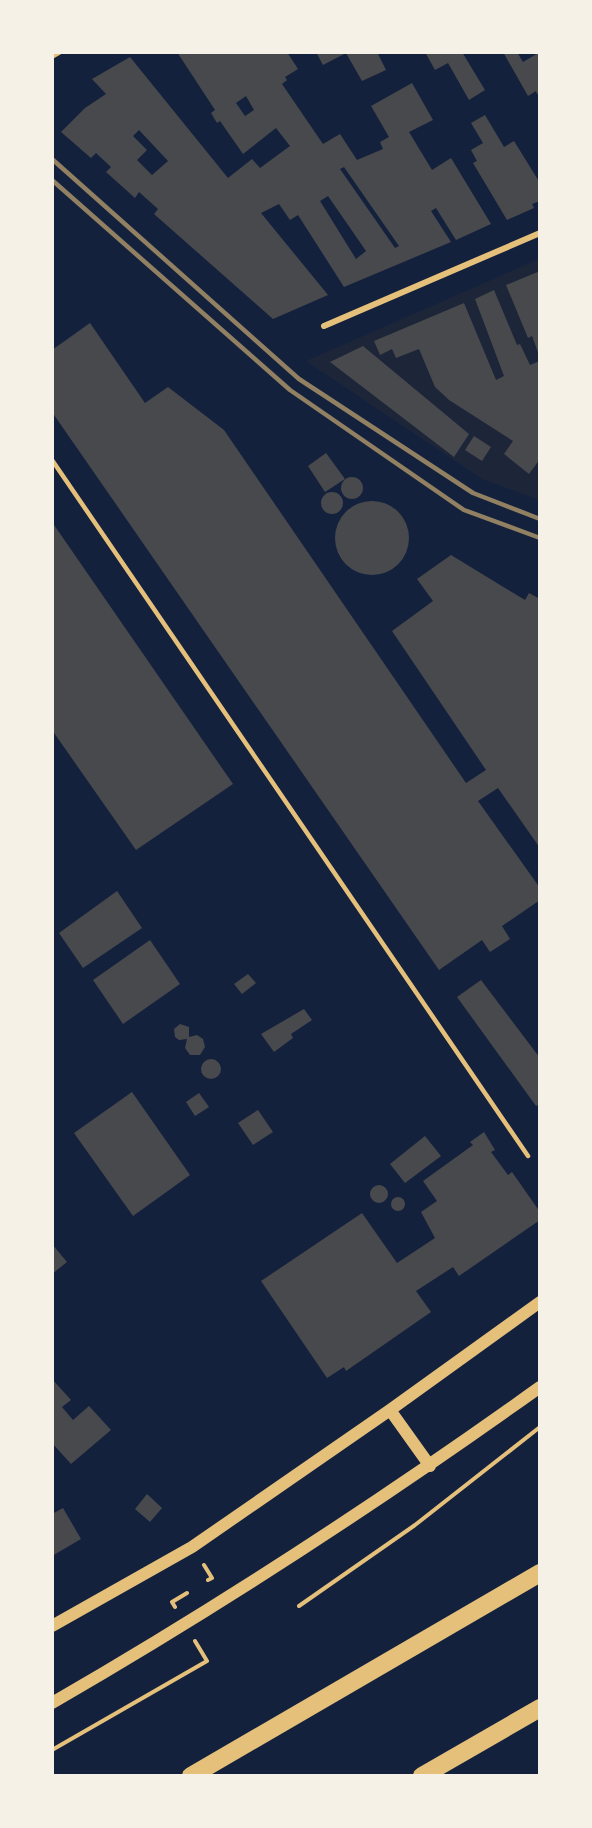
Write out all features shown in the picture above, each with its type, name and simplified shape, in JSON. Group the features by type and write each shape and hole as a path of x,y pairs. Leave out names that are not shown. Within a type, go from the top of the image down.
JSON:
{"highway":[{"path":"191,1776 540,1573"},
{"path":"422,1776 540,1708"}],"main road":[{"path":"52,1626 192,1547 390,1410 540,1302"},
{"path":"52,1703 186,1626 430,1466 540,1387"},
{"path":"390,1410 430,1466"}],"street":[{"path":"52,56 58,52"},
{"path":"324,326 540,233"}],"lane":[{"path":"52,460 528,1156"}],"path":[{"path":"299,1606 415,1525 540,1427"},
{"path":"52,1750 207,1661"}],"shaded area":[{"path":"539,259 539,500 482,479 306,361"}],"building":[{"path":"177,52 287,52 298,69 285,77 287,80 282,84 323,144 340,134 357,160 383,149 380,142 389,137 371,106 412,83 433,120 409,132 432,170 451,158 491,224 456,240 436,208 431,211 451,242 344,287 298,215 290,220 279,204 261,213 328,295 273,319 154,214 158,209 139,192 135,198 106,172 111,167 96,153 91,158 61,132 85,108 106,94 92,79 130,57 228,178 252,159 260,168 290,146 276,128 243,154 220,121 217,123 211,113 215,110","holes":["246,96 254,110 245,116 236,103","139,130 168,161 152,175 137,160 147,150 133,136","344,167 399,246 395,248 340,169","328,196 366,251 356,259 320,201"]},
{"path":"316,52 377,52 386,70 362,81 346,53 323,65"},
{"path":"425,52 462,52 485,90 469,100 448,63 435,70"},
{"path":"503,52 517,52 523,62 540,52 540,93 537,94 536,91 528,96"},
{"path":"485,115 504,147 514,141 540,183 540,201 532,204 534,208 507,220 473,163 477,161 471,150 483,143 471,123"},
{"path":"540,271 539,355 532,336 528,338 506,285"},
{"path":"494,290 517,345 520,344 530,365 540,361 540,459 529,474 504,454 513,441 449,400 435,387 419,349 396,358 392,349 380,355 374,341 464,303 496,380 504,376 475,299"},
{"path":"90,323 145,403 168,387 224,430 466,783 486,770 392,631 433,601 417,579 451,555 525,600 529,593 540,599 540,848 498,788 478,801 540,888 540,900 502,926 510,939 490,952 482,940 439,970 52,412 52,350"},
{"path":"363,346 469,434 454,457 330,362"},
{"path":"474,436 491,447 482,461 465,450"},
{"path":"326,453 345,479 325,492 308,466"},
{"path":"352,477 360,480 363,488 360,496 352,499 344,496 341,488 344,480"},
{"path":"332,492 340,495 343,503 340,511 332,514 324,511 321,503 324,495"},
{"path":"372,501 393,507 403,517 409,538 403,559 393,569 372,575 351,569 341,559 335,538 341,517 351,507"},
{"path":"52,522 233,784 136,850 52,730"},
{"path":"117,891 142,928 83,968 59,933"},
{"path":"150,940 180,984 123,1024 93,980"},
{"path":"248,974 256,983 242,994 234,984"},
{"path":"481,980 540,1058 540,1104 536,1106 457,997"},
{"path":"304,1009 312,1020 291,1034 293,1038 274,1052 261,1034"},
{"path":"180,1024 189,1027 189,1037 197,1035 203,1039 205,1047 200,1055 190,1055 185,1048 187,1039 179,1040 175,1037 174,1029"},
{"path":"207,1059 215,1059 221,1065 221,1073 215,1079 207,1079 201,1073 201,1065"},
{"path":"132,1092 190,1175 133,1216 74,1133"},
{"path":"199,1093 209,1107 195,1116 186,1102"},
{"path":"258,1110 273,1132 253,1145 238,1123"},
{"path":"484,1132 495,1150 491,1152 508,1175 512,1172 540,1212 540,1220 459,1276 453,1267 416,1291 431,1312 346,1371 344,1367 327,1378 261,1281 362,1213 397,1263 435,1238 421,1212 437,1201 423,1181 473,1145 470,1142"},
{"path":"425,1136 441,1156 405,1183 390,1164"},
{"path":"379,1185 385,1188 388,1194 385,1200 379,1203 373,1200 370,1194 373,1188"},
{"path":"395,1197 401,1197 405,1204 401,1211 395,1211 391,1207 391,1201"},
{"path":"52,1244 67,1262 52,1274"},
{"path":"52,1379 71,1400 62,1407 73,1420 89,1406 111,1430 71,1464 52,1443"},
{"path":"147,1494 162,1508 150,1522 135,1509"},
{"path":"63,1508 81,1539 52,1556 52,1514"}],"railway":[{"path":"52,159 299,379 473,493 540,519"},
{"path":"52,180 290,390 464,510 540,538"}]}
